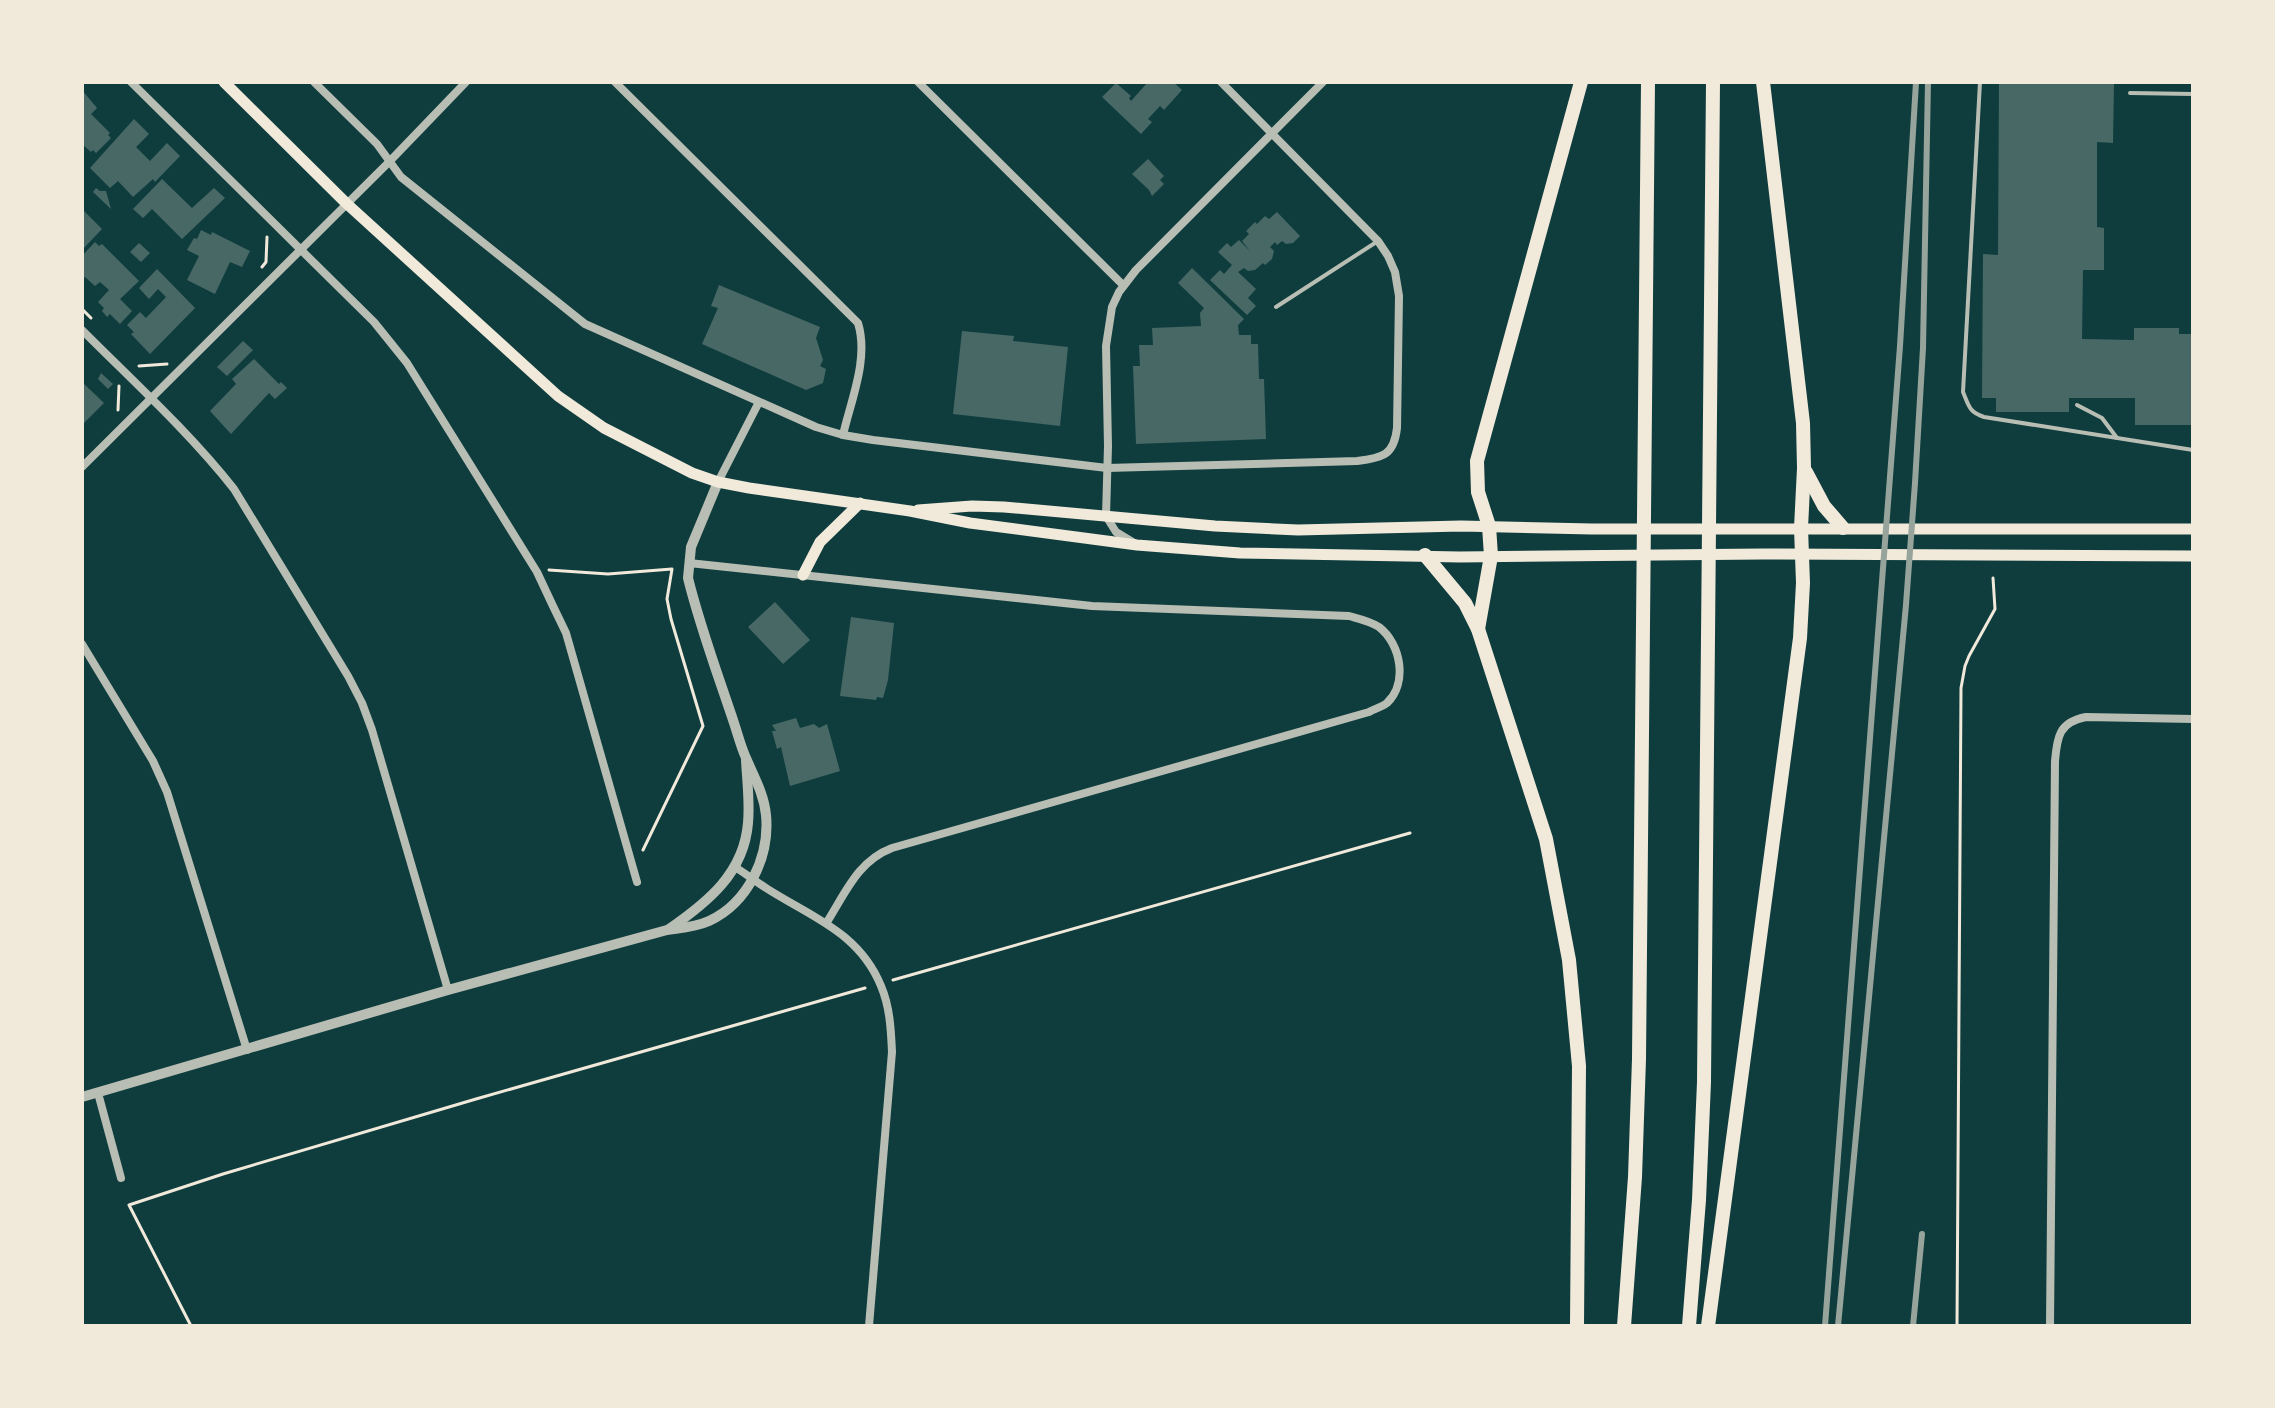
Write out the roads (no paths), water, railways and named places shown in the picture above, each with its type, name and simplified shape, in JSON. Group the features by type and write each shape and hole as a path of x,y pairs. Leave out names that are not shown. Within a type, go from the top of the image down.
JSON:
{"highway":[{"path":"1478,629 1491,556 1489,526 1478,492 1477,461 1581,82"},
{"path":"1624,1326 1635,1185 1639,1059 1648,82"},
{"path":"1689,1326 1704,1082 1713,82"},
{"path":"1708,1326 1800,638 1803,423 1763,82"},
{"path":"1804,468 1824,506 1849,528"},
{"path":"1425,555 1465,603 1478,629 1546,839 1569,960 1579,1066 1577,1326"}],"main road":[{"path":"224,82 346,203 558,396 604,428 692,473 718,482 970,523 1137,545 1294,555 2193,556"},
{"path":"803,575 820,542 860,503"},
{"path":"910,511 972,506 1298,530 1489,526 1592,529 2193,529"}],"street":[{"path":"131,82 374,322 399,352 537,572 566,633 637,882"},
{"path":"314,82 377,144 401,177 585,324 816,427 843,435 1107,468 1341,461 1386,455 1396,438 1399,296 1395,272 1388,256 1378,241 1221,82"},
{"path":"82,467 466,82"},
{"path":"615,82 858,323 863,339 861,361 843,435"},
{"path":"918,82 1123,285"},
{"path":"1137,545 1116,532 1106,516 1107,333 1112,307 1123,285 1323,82"},
{"path":"82,330 234,489 348,676 372,730 448,990"},
{"path":"82,1097 448,990 667,930 708,922 736,902 754,879 765,842 766,814 760,787 746,757 688,578 691,547 718,482 759,402"},
{"path":"689,563 1092,606 1349,616 1366,620 1382,629 1397,653 1400,669 1398,682 1386,703 1369,712 882,852 869,859 827,922"},
{"path":"82,644 153,761 167,792 247,1050"},
{"path":"2050,1326 2057,742 2067,723 2074,719 2193,719"},
{"path":"667,930 707,900 728,879 735,867 748,823 746,757"},
{"path":"735,867 827,922 849,940 863,955 881,985 890,1013 892,1052 869,1326"},
{"path":"98,1093 121,1178"}],"lane":[{"path":"1980,82 1963,392 1969,408 1984,417 2193,450"},
{"path":"2130,93 2193,94"},
{"path":"1276,307 1378,241"},
{"path":"2077,405 2102,418 2118,440"}],"railway":[{"path":"1825,1326 1900,346 1916,82"},
{"path":"1838,1326 1915,483 1923,348 1928,82"},
{"path":"1913,1326 1922,1234"}]}
